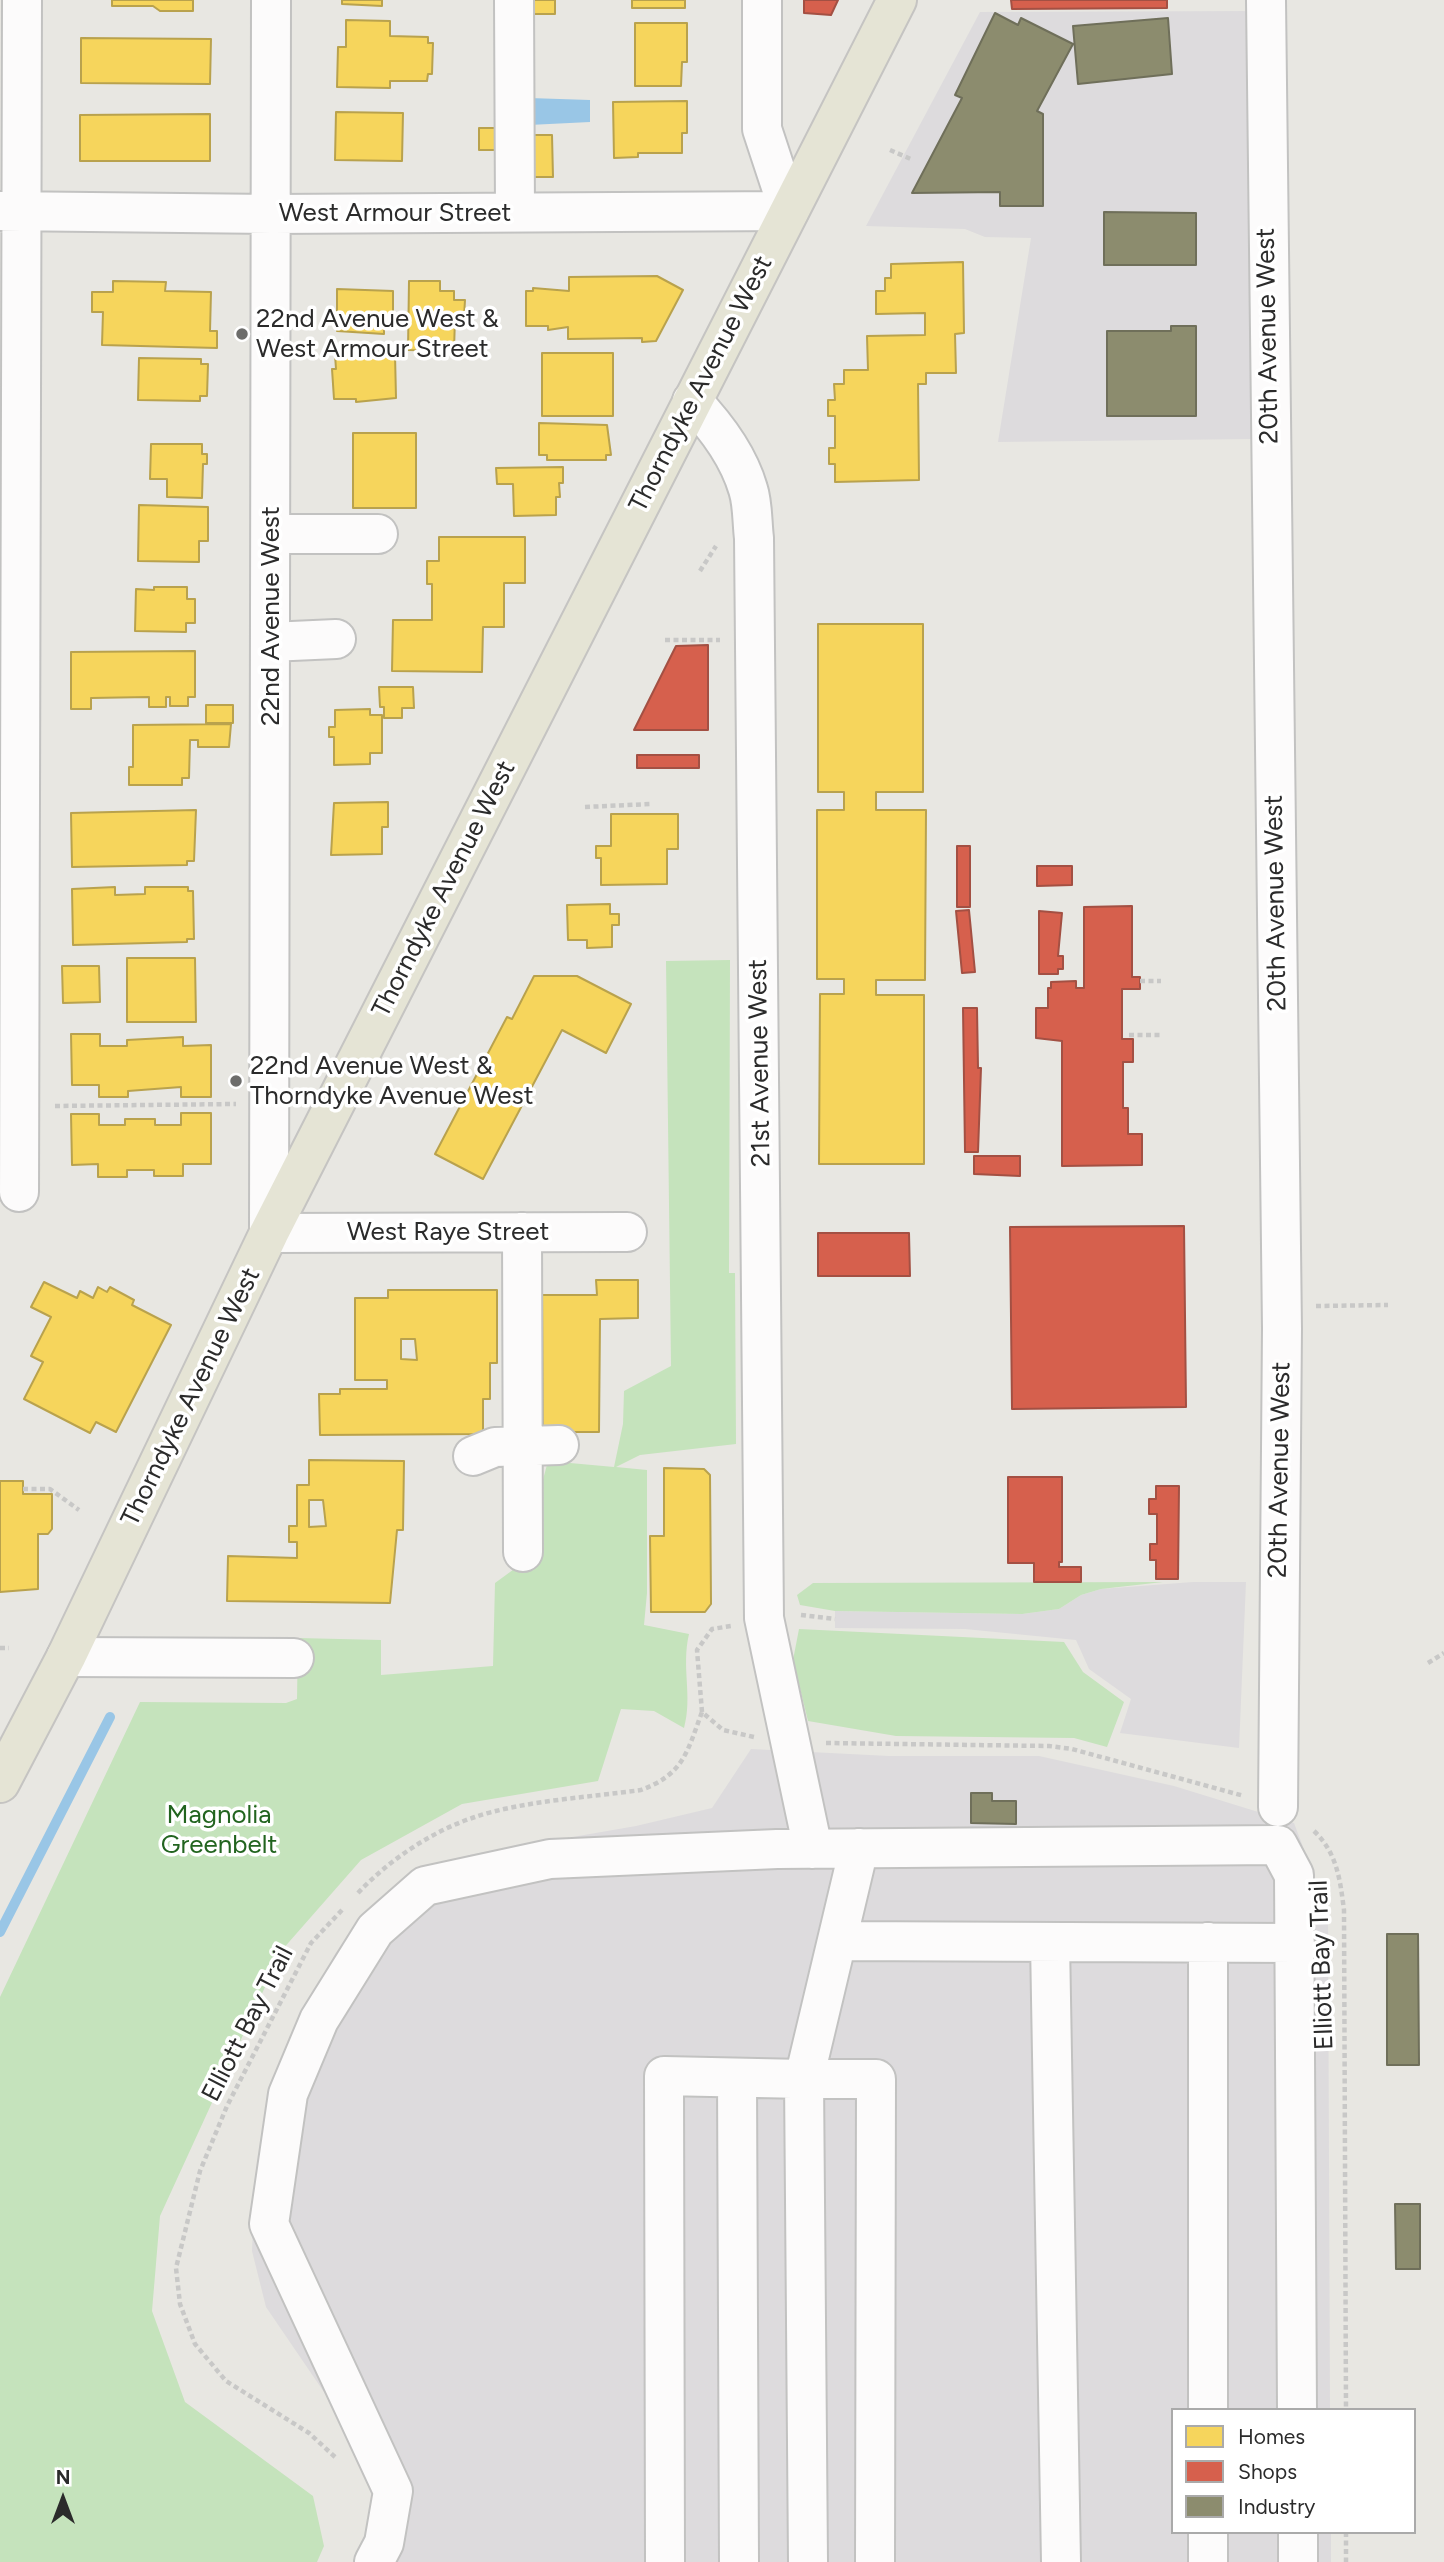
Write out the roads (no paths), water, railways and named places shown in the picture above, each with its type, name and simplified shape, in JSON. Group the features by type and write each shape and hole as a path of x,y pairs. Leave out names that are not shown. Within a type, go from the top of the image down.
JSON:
{"main road":[{"name":"Thorndyke Avenue West","path":"0,1783 66,1657 269,1233 897,0"}],"street":[{"path":"19,1192 11,211 22,0"},
{"name":"22nd Avenue West","path":"269,1233 271,0"},
{"path":"514,0 515,212"},
{"path":"762,0 762,129 789,211"},
{"name":"20th Avenue West","path":"1266,0 1281,1308 1278,1807"},
{"name":"West Armour Street","path":"11,211 272,214 789,211"},
{"name":"21st Avenue West","path":"692,401 712,422 730,448 749,490 754,538 764,1618 803,1742 813,1849"},
{"path":"271,534 378,534"},
{"path":"270,642 336,639"},
{"path":"522,1232 542,1446 523,1552"},
{"name":"West Raye Street","path":"269,1233 627,1232"},
{"path":"473,1456 495,1447 542,1446"},
{"path":"66,1657 294,1658"},
{"path":"374,2562 384,2543 393,2491 269,2224 288,2094 319,2020 374,1930 425,1886 550,1859 859,1848 1278,1845 1294,1875 1297,2408"},
{"path":"807,2562 804,2079 859,1848"},
{"path":"837,1941 1295,1943"},
{"path":"1050,1942 1060,2562"},
{"path":"1208,1942 1208,2408"},
{"path":"665,2562 664,2076 876,2079 875,2562"},
{"path":"737,2078 739,2562"},
{"path":"1208,2534 1208,2562"},
{"path":"1298,2534 1298,2562"}],"water":[{"path":"529,98 590,100 590,122 529,125"}],"waterway":[{"path":"0,1932 110,1717"}],"place":[{"name":"22nd Avenue West & West Armour Street","path":"242,334"},
{"name":"22nd Avenue West & Thorndyke Avenue West","path":"236,1081"}],"park label":[{"name":"Magnolia Greenbelt","path":"219,1830"}]}
